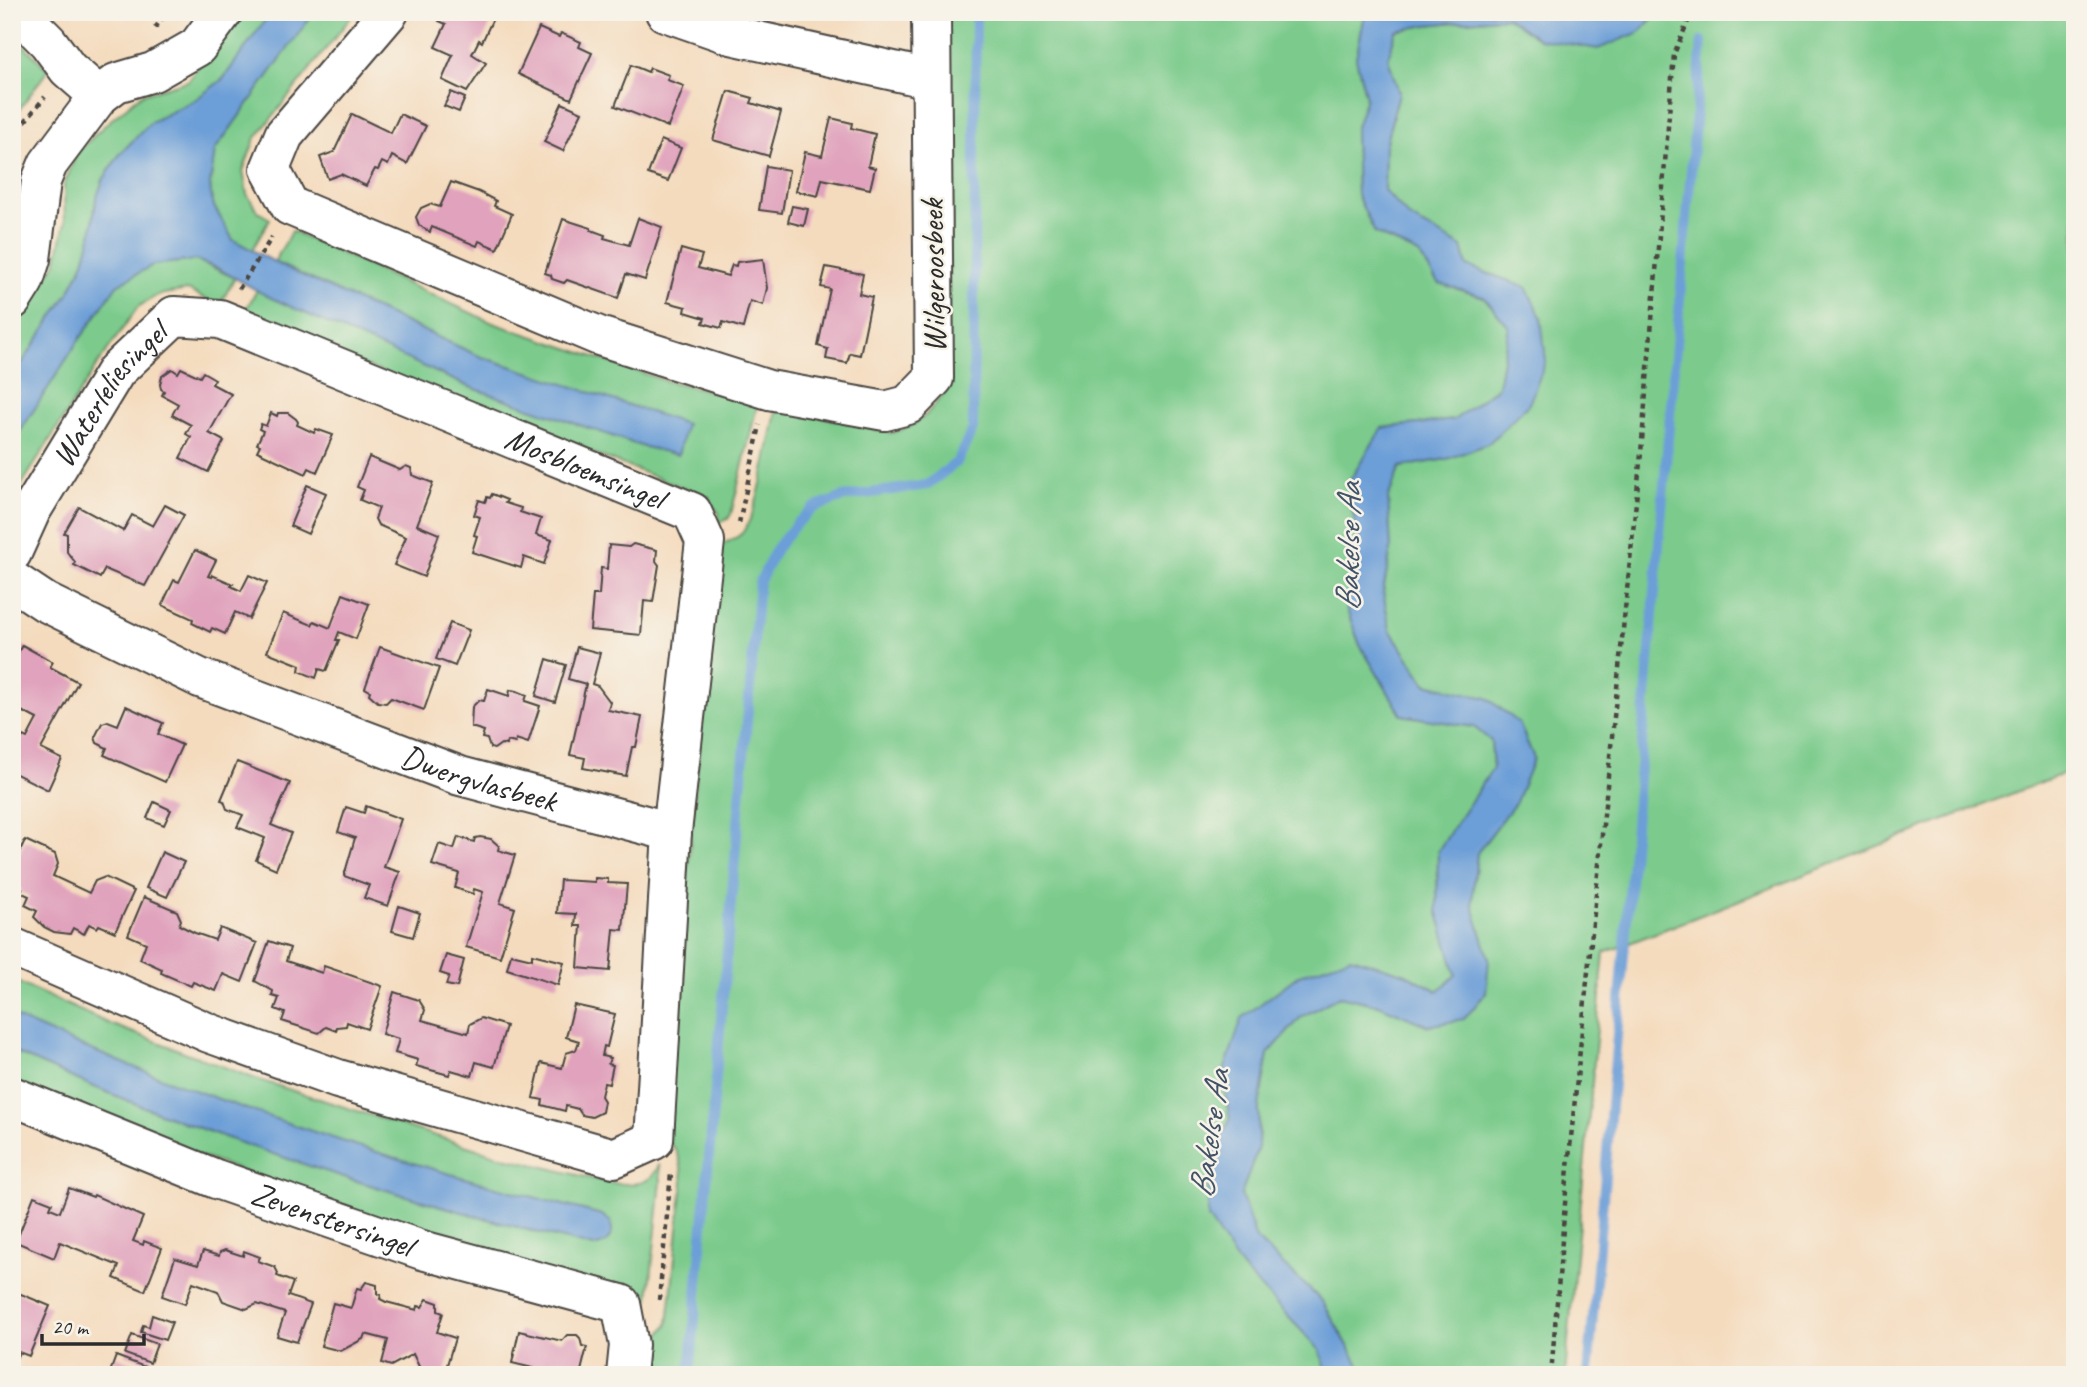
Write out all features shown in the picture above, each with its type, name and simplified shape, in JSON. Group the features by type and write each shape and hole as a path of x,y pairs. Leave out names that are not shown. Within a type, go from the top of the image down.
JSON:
{"street":[{"path":"18,12 48,42 68,68 99,96"},
{"path":"12,300 24,281 31,258 27,175 48,164 99,96 116,83 153,72 197,47 223,12"},
{"path":"389,12 284,135 270,169 290,206 599,336 769,390"},
{"path":"665,12 731,35 930,79"},
{"name":"Wilgeroosbeek","path":"769,390 885,411 908,405 934,378 931,12"},
{"name":"Mosbloemsingel","path":"174,316 220,319 692,512 705,541"},
{"name":"Waterleliesingel","path":"12,553 32,510 116,371 174,316"},
{"path":"12,947 209,1033 338,1079 614,1158 654,1140 673,832 705,541"},
{"name":"Dwergvlasbeek","path":"12,580 45,602 200,678 460,776 673,832"},
{"name":"Zevenstersingel","path":"12,1096 216,1179 422,1250 621,1304 627,1360"}],"path":[{"path":"1551,1375 1568,1167 1641,453 1674,54 1692,12"},
{"path":"220,319 290,206"},
{"path":"705,541 738,525 769,390"},
{"path":"627,1360 656,1327 672,1163 654,1140"}],"green space":[{"path":"238,12 271,12 223,79 195,100 151,122 120,154 103,180 96,200 91,237 84,262 70,291 12,378 12,327 56,263 65,223 64,185 77,153 142,94 188,81"},
{"path":"314,12 355,12 255,139 243,171 247,194 258,212 270,219 252,250 233,240 212,203 210,184 215,150"},
{"path":"944,12 1370,12 1364,19 1356,58 1366,98 1355,130 1357,195 1375,233 1419,254 1438,283 1484,297 1509,327 1498,387 1454,420 1382,428 1348,485 1359,542 1345,605 1360,645 1402,715 1474,727 1491,740 1493,768 1438,851 1437,910 1457,975 1438,991 1406,974 1351,957 1222,1077 1230,1120 1209,1159 1241,1267 1320,1350 1328,1375 643,1375 645,1345 654,1342 668,1324 683,1182 679,1157 664,1138 717,546 739,536 747,525 758,494 777,407 892,433 911,426 925,416 948,389"},
{"path":"1658,12 2075,12 2075,769 1604,953 1565,1375 1365,1375 1322,1301 1256,1239 1241,1195 1258,1147 1259,1106 1268,1054 1301,1017 1340,996 1379,1005 1428,1026 1489,959 1472,903 1477,853 1516,802 1487,698 1426,684 1390,630 1383,592 1391,549 1388,498 1400,467 1447,459 1488,444 1526,287 1467,266 1462,247 1409,217 1384,190 1385,146 1399,93 1388,58 1396,31 1426,25 1507,17 1539,39"},
{"path":"12,33 48,70 12,119"},
{"path":"292,231 493,323 663,380 758,402 728,519 719,523 719,513 709,500 697,493 241,318 257,290 467,386 641,446 678,454 685,424 479,356 274,262"},
{"path":"196,260 235,278 219,306 188,290 158,295 138,307 97,365 12,500 12,444 117,285 153,265"},
{"path":"12,980 110,1024 256,1079 496,1155 618,1184 646,1181 656,1172 659,1164 661,1181 647,1317 645,1320 642,1305 633,1296 469,1251 12,1090 12,1051 154,1111 226,1138 372,1186 594,1247 606,1243 602,1215 451,1174 302,1129 156,1076 12,1016"}],"water":[{"path":"271,12 314,12 215,150 210,184 212,203 233,240 284,267 479,356 686,424 678,455 641,446 467,386 269,297 217,268 196,260 153,265 117,285 12,444 12,378 70,291 84,262 91,237 96,200 103,180 120,154 151,122 195,100 223,79"},
{"path":"1370,12 1658,12 1640,32 1598,49 1539,39 1507,17 1426,25 1396,31 1388,58 1399,93 1385,146 1384,190 1409,217 1462,247 1467,266 1526,287 1541,317 1546,361 1529,404 1488,444 1447,459 1400,467 1388,498 1391,549 1383,592 1390,630 1426,684 1487,698 1519,723 1534,758 1516,802 1477,853 1472,903 1489,959 1486,993 1464,1019 1428,1026 1379,1005 1340,996 1301,1017 1268,1054 1259,1106 1258,1147 1241,1195 1256,1239 1322,1301 1365,1375 1328,1375 1320,1350 1241,1267 1208,1218 1209,1159 1230,1120 1222,1077 1242,1018 1299,975 1351,957 1406,974 1438,991 1456,975 1437,910 1438,851 1493,768 1491,741 1474,727 1402,715 1360,645 1345,605 1359,542 1347,485 1382,428 1454,420 1498,387 1509,327 1484,297 1438,283 1419,254 1375,233 1357,195 1355,130 1366,98 1356,58 1364,19"},
{"path":"12,1016 156,1076 302,1128 451,1174 602,1215 611,1222 612,1233 606,1243 594,1247 372,1186 226,1138 154,1111 12,1051"}],"building":[{"path":"443,12 496,12 482,42 479,40 472,54 486,63 467,92 442,80 453,55 435,47 446,24 439,21"},
{"path":"844,12 867,12 867,17 844,17"},
{"path":"539,28 559,37 561,33 581,42 579,47 592,53 571,99 518,74"},
{"path":"631,65 648,72 650,68 669,75 667,80 684,86 668,127 615,106"},
{"path":"728,91 753,98 751,103 781,112 769,156 713,140"},
{"path":"451,92 465,98 459,112 444,106"},
{"path":"562,103 582,112 563,151 544,142"},
{"path":"352,114 391,133 400,114 426,126 407,164 392,156 388,165 382,162 378,170 375,169 366,186 341,174 328,179 320,157 334,152"},
{"path":"831,118 852,123 851,128 875,134 868,166 875,168 870,189 822,179 818,196 796,191 805,152 822,156"},
{"path":"661,140 681,148 668,181 648,174"},
{"path":"766,166 789,170 782,213 759,210"},
{"path":"451,182 479,192 496,201 494,206 512,214 497,249 479,241 477,246 432,227 430,232 419,225 416,217 421,208 430,204 440,207"},
{"path":"792,206 808,209 804,226 788,222"},
{"path":"638,218 662,227 645,280 626,274 618,298 567,280 564,283 552,279 551,275 545,273 563,219 591,228 605,235 604,238 629,245"},
{"path":"681,249 702,255 698,268 728,276 732,265 736,266 737,262 763,259 767,288 763,305 750,301 743,328 723,322 721,328 703,323 705,318 685,312 686,307 667,302"},
{"path":"826,267 863,274 859,294 872,297 860,355 850,353 847,363 826,359 828,349 818,346 830,289 821,287"},
{"path":"181,368 200,377 203,372 215,379 212,384 231,394 209,433 224,441 208,472 180,458 191,437 186,434 191,425 172,415 178,404 162,395 162,376 172,369 178,373"},
{"path":"271,413 277,416 278,413 288,413 296,419 297,425 314,433 316,429 333,435 317,472 309,468 306,474 257,451 263,431 259,429 261,424 266,426"},
{"path":"369,457 400,470 406,466 411,468 412,475 433,483 417,525 439,534 424,577 394,565 406,537 378,525 375,519 379,508 360,500 364,490 357,487"},
{"path":"307,485 326,493 308,534 290,526"},
{"path":"492,494 507,500 505,503 521,508 520,512 541,519 536,535 552,540 544,564 524,557 521,568 472,552 480,517 474,515 479,500 485,502"},
{"path":"165,505 184,515 145,586 105,569 100,578 74,565 75,562 67,552 67,534 64,533 79,507 123,531 132,515 153,526"},
{"path":"633,544 657,550 656,561 659,565 653,602 644,601 641,635 590,630 593,595 599,595 601,568 607,569 609,545 629,547"},
{"path":"195,550 216,560 208,576 212,575 233,584 231,586 241,591 249,575 267,583 249,619 235,612 225,634 212,628 210,632 192,623 193,619 162,605 174,580 179,582"},
{"path":"343,594 369,604 356,639 339,632 336,640 339,640 326,671 319,669 316,678 299,671 300,665 267,652 283,613 312,625 314,621 330,628"},
{"path":"450,623 469,630 455,666 436,659"},
{"path":"22,645 53,662 50,667 78,682 41,749 62,759 48,790 12,772 12,758 23,736 27,738 37,719 12,706 12,647 19,651"},
{"path":"380,647 439,668 424,710 391,698 386,703 378,702 369,694 370,691 365,688"},
{"path":"577,647 600,653 592,684 598,686 610,702 608,710 642,717 626,776 583,768 585,758 570,755 586,684 568,679"},
{"path":"547,659 566,665 555,702 536,696"},
{"path":"488,689 509,696 510,690 517,691 527,695 525,701 540,706 528,743 516,739 515,743 507,741 506,745 490,748 487,739 482,738 484,731 471,727 472,707 479,700 484,701"},
{"path":"126,706 163,723 158,734 182,745 165,782 104,755 107,748 97,743 95,737 102,723 108,721 118,725"},
{"path":"237,762 290,783 271,825 291,833 276,869 256,860 265,838 237,827 243,815 227,809 221,800"},
{"path":"154,802 171,810 164,825 147,818"},
{"path":"366,806 401,819 384,867 400,872 388,906 364,898 369,885 344,876 355,838 338,832 346,807 364,813"},
{"path":"458,837 474,842 475,838 480,837 491,839 499,846 498,850 515,855 500,903 515,908 500,957 466,947 483,892 474,889 473,894 455,888 459,873 432,865 439,844 454,849"},
{"path":"25,840 55,854 58,864 53,876 89,893 95,881 105,877 134,891 115,932 89,924 84,934 73,928 70,934 54,932 34,917 37,911 25,905 29,896 12,884 12,868"},
{"path":"162,852 184,862 167,897 146,888"},
{"path":"595,878 608,879 608,883 627,884 623,930 614,929 610,971 578,968 581,926 575,926 576,914 557,913 560,880 595,882"},
{"path":"144,897 177,911 181,920 179,925 195,933 215,940 220,928 257,943 242,982 223,974 216,991 193,982 191,986 161,973 162,969 140,959 146,943 128,935"},
{"path":"399,906 420,913 413,937 392,931"},
{"path":"269,941 290,948 286,961 322,973 324,966 382,986 367,1029 347,1022 346,1026 337,1027 336,1031 326,1027 319,1033 282,1021 285,1013 275,1009 279,998 272,996 273,991 255,981"},
{"path":"511,954 532,959 532,954 564,962 558,985 507,969"},
{"path":"446,955 464,960 457,987 446,985 449,976 440,973"},
{"path":"394,992 419,1000 425,1010 422,1020 468,1033 470,1024 481,1018 506,1026 494,1067 476,1062 472,1076 451,1070 449,1075 416,1066 418,1060 395,1053 399,1039 382,1034"},
{"path":"574,1005 615,1014 607,1047 604,1046 602,1056 610,1058 608,1064 613,1065 609,1084 604,1083 602,1112 592,1117 566,1106 565,1111 542,1105 543,1100 533,1098 541,1063 562,1068 566,1053 576,1050 579,1041 566,1037"},
{"path":"69,1188 93,1197 94,1195 143,1217 133,1241 143,1245 144,1241 162,1248 145,1291 114,1278 119,1266 60,1242 54,1258 16,1242 34,1196 52,1203 50,1208 60,1212"},
{"path":"225,1250 243,1256 244,1251 260,1257 258,1261 275,1267 277,1276 293,1282 288,1296 311,1304 297,1342 277,1336 285,1313 257,1304 246,1309 223,1301 218,1291 193,1282 185,1304 162,1296 175,1258 198,1265 203,1251 219,1256 220,1252"},
{"path":"366,1282 377,1285 377,1294 386,1302 417,1310 427,1299 438,1303 438,1311 443,1313 437,1332 455,1338 444,1375 423,1375 413,1354 391,1366 382,1363 388,1340 365,1334 363,1339 341,1351 321,1346 333,1303 351,1308 357,1288 361,1289"},
{"path":"16,1292 50,1306 29,1356 19,1352 12,1367 12,1302"},
{"path":"152,1315 172,1322 165,1340 141,1332 143,1325 149,1327"},
{"path":"519,1331 562,1341 567,1335 577,1335 582,1346 587,1347 580,1375 540,1375 541,1370 512,1363"},
{"path":"132,1335 157,1344 150,1363 125,1354"},
{"path":"116,1356 145,1367 142,1375 109,1375"}],"waterway":[{"path":"690,1375 759,583 776,549 796,524 814,508 843,497 927,485 957,462 973,429 976,12"},
{"path":"1588,1375 1702,41"}],"water label":[{"name":"Bakelse Aa","path":"1348,547"},
{"name":"Bakelse Aa","path":"1209,1134"}]}
